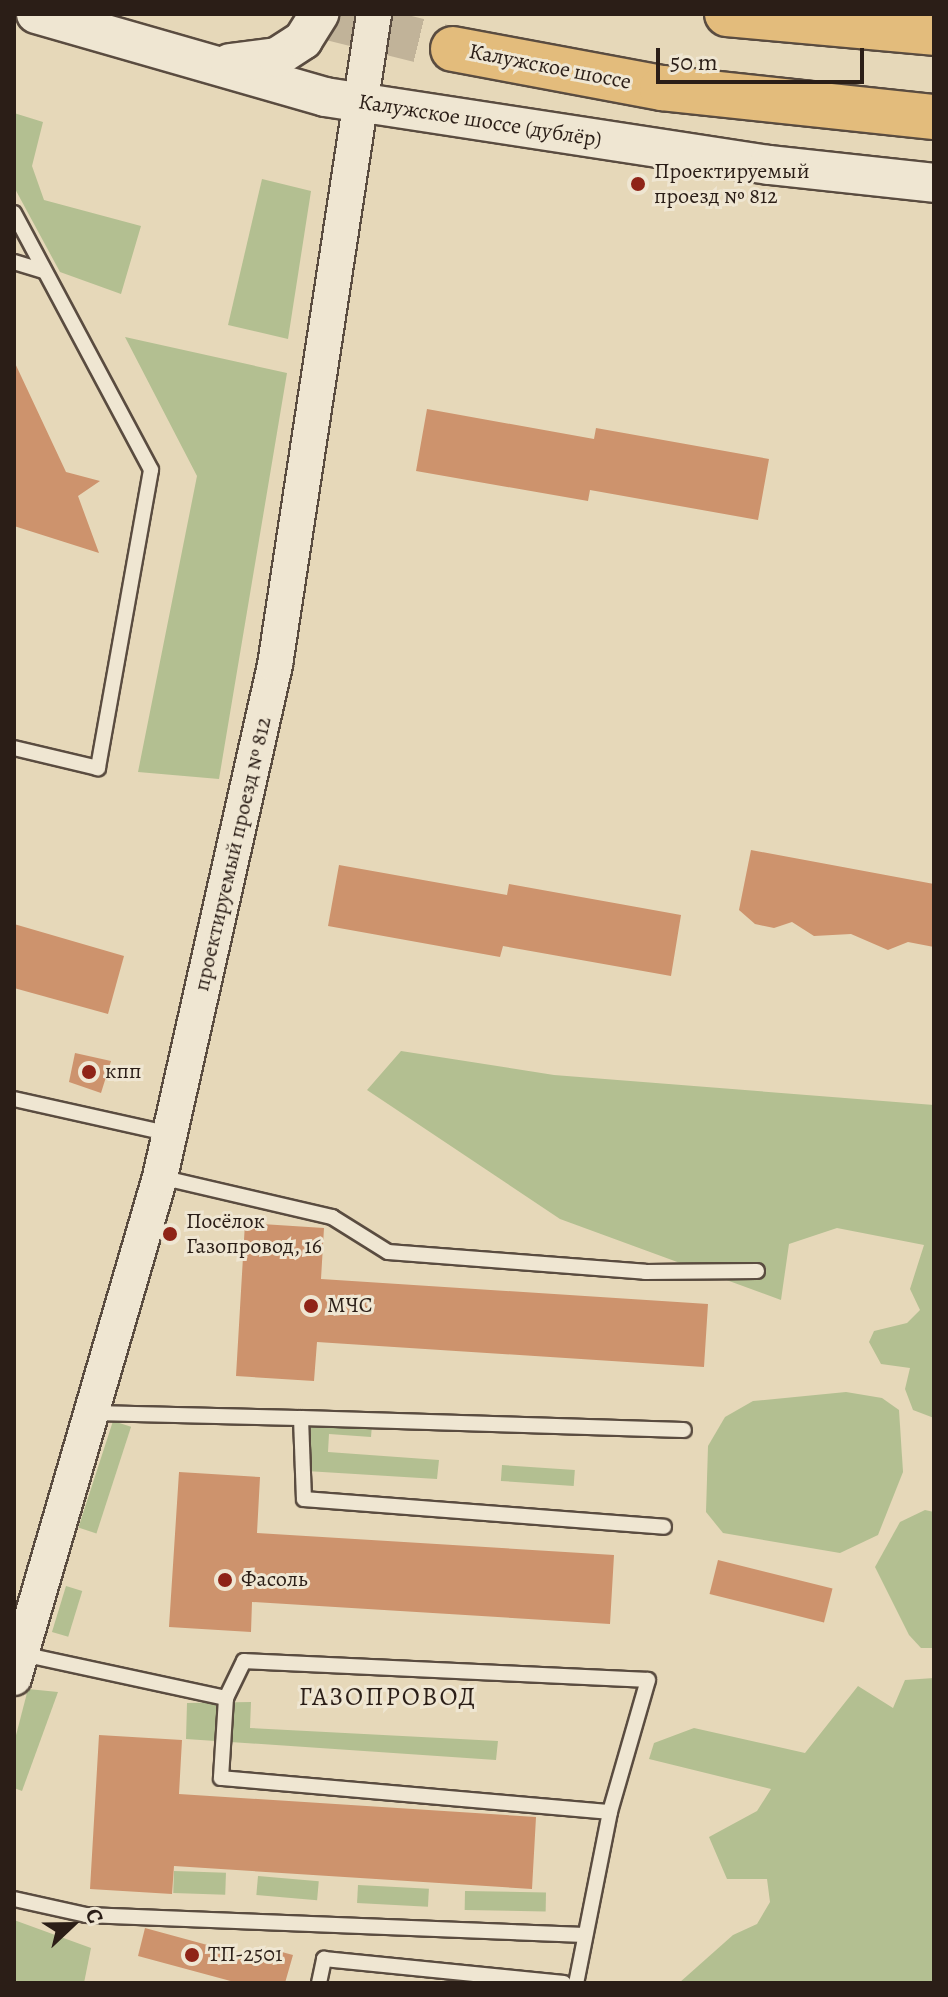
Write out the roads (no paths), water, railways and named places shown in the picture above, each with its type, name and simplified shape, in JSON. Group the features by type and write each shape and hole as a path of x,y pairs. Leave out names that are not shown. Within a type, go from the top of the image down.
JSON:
{"highway":[{"path":"727,14 934,33"},
{"name":"Калужское шоссе","path":"453,49 662,88 934,117"}],"main road":[{"name":"Калужское шоссе (дублёр)","path":"36,14 358,102 769,165 934,183"},
{"path":"207,63 277,57 303,40 319,14"}],"street":[{"name":"проектируемый проезд № 812","path":"18,1666 86,1413 160,1177 275,665 359,142 358,102 374,14"}],"lane":[{"path":"14,213 151,470 98,768 14,748"},
{"path":"14,262 44,271"},
{"path":"14,1099 170,1134"},
{"path":"160,1177 332,1217 388,1252 645,1272 757,1271"},
{"path":"86,1413 684,1430"},
{"path":"301,1418 304,1499 664,1527"},
{"path":"576,1983 610,1812 648,1680 244,1661 226,1698 221,1778 610,1812"},
{"path":"18,1666 226,1698"},
{"path":"14,1899 86,1915 585,1935"},
{"path":"319,1983 324,1959 564,1983"}],"tunnel":[{"path":"312,14 453,49"}],"place":[{"name":"Проектируемый проезд № 812","path":"638,184"},
{"name":"кпп","path":"89,1072"},
{"name":"Посёлок Газопровод, 16","path":"170,1234"},
{"name":"МЧС","path":"311,1306"},
{"name":"Фасоль","path":"225,1580"},
{"name":"ТП-2501","path":"192,1955"}],"district":[{"name":"ГАЗОПРОВОД","path":"388,1697"}]}
